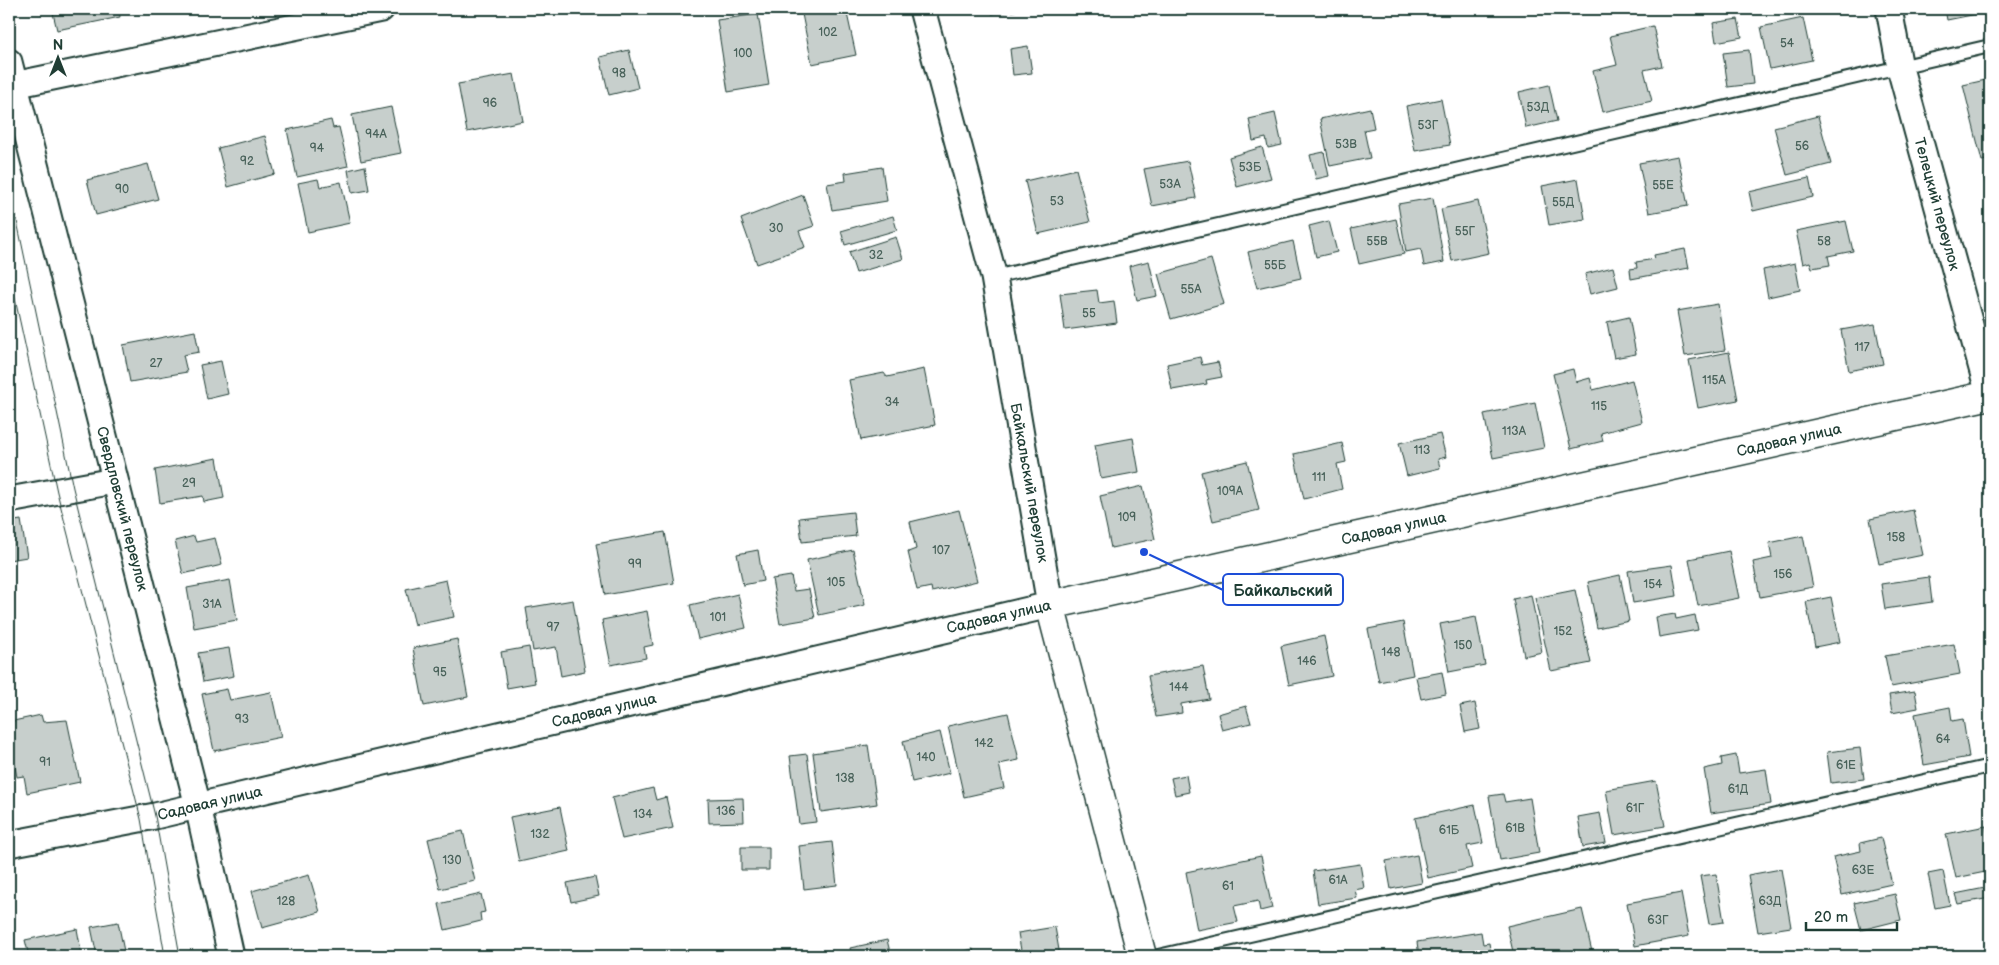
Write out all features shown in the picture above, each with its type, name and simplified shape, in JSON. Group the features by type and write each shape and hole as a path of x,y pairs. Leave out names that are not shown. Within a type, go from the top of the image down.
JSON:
{"main road":[{"name":"Садовая улица","path":"1050,605 1990,396"},
{"name":"Байкальский переулок","path":"1050,605 1142,956"}],"street":[{"path":"11,78 381,9"},
{"name":"Байкальский переулок","path":"922,9 994,276 1050,605"},
{"name":"Телецкий переулок","path":"1889,9 1900,68 1990,396"},
{"name":"Свердловский переулок","path":"11,78 198,806 231,956"},
{"path":"9,500 114,481"},
{"name":"Садовая улица","path":"9,844 198,806 1050,605"}],"lane":[{"path":"994,276 1990,46"},
{"path":"1158,956 1990,766"}],"building":[{"path":"52,9 119,9 120,17 57,30"},
{"path":"801,9 846,9 856,55 812,64"},
{"path":"991,9 1027,9 992,14"},
{"path":"1945,9 1981,9 1982,13 1947,20"},
{"path":"758,14 769,85 728,92 717,20"},
{"path":"1803,18 1812,60 1770,69 1761,27"},
{"path":"1738,19 1742,37 1716,42 1713,23"},
{"path":"1653,26 1662,66 1644,70 1652,101 1603,112 1593,71 1617,65 1610,36"},
{"path":"1028,46 1032,73 1013,75 1010,49"},
{"path":"629,50 638,88 609,95 600,57"},
{"path":"1749,50 1753,84 1728,87 1723,53"},
{"path":"514,74 523,121 467,132 458,84"},
{"path":"1990,79 1990,159 1982,161 1963,85"},
{"path":"1549,85 1557,121 1526,128 1519,92"},
{"path":"1441,99 1450,145 1415,151 1406,106"},
{"path":"391,107 401,153 361,161 352,115"},
{"path":"1370,108 1374,128 1364,130 1370,158 1330,166 1320,119"},
{"path":"1275,113 1282,145 1268,148 1266,138 1253,141 1249,119"},
{"path":"1818,116 1831,164 1787,175 1774,127"},
{"path":"331,120 333,128 339,127 348,166 297,177 287,130"},
{"path":"265,136 275,174 228,187 218,148"},
{"path":"1262,147 1271,178 1237,187 1229,157"},
{"path":"1324,152 1329,176 1316,179 1310,155"},
{"path":"1678,156 1688,206 1649,213 1639,163"},
{"path":"1188,161 1196,198 1152,206 1144,169"},
{"path":"148,164 158,199 96,215 87,180"},
{"path":"365,166 369,190 352,193 348,170"},
{"path":"882,167 887,201 832,210 827,184 846,181 845,173"},
{"path":"1076,169 1090,222 1038,234 1025,181"},
{"path":"1990,176 1990,205 1984,178"},
{"path":"1809,178 1813,197 1753,211 1749,192"},
{"path":"318,179 320,187 341,182 350,223 308,232 298,183"},
{"path":"1578,179 1585,219 1549,225 1542,186"},
{"path":"803,195 814,226 799,231 805,247 757,264 741,219"},
{"path":"1433,198 1444,262 1424,266 1421,249 1406,252 1398,204"},
{"path":"1478,201 1489,253 1452,261 1441,209"},
{"path":"893,216 897,230 845,245 841,231"},
{"path":"1396,219 1404,254 1359,264 1351,229"},
{"path":"1329,221 1337,252 1316,257 1309,226"},
{"path":"1846,221 1853,251 1828,256 1830,265 1812,268 1810,262 1803,264 1796,231"},
{"path":"896,237 903,259 856,273 849,252"},
{"path":"1293,241 1301,278 1257,288 1248,252"},
{"path":"1685,249 1689,268 1631,279 1630,269 1637,268 1636,262 1655,259 1654,255"},
{"path":"1211,259 1224,304 1171,319 1158,274"},
{"path":"1149,261 1157,296 1137,300 1129,266"},
{"path":"1795,263 1800,290 1768,297 1763,270"},
{"path":"1613,267 1618,287 1590,294 1585,274"},
{"path":"1097,290 1099,303 1114,301 1117,323 1065,330 1060,294"},
{"path":"1718,304 1725,350 1685,356 1677,311"},
{"path":"1629,317 1636,354 1614,358 1607,322"},
{"path":"1875,324 1883,364 1849,371 1841,330"},
{"path":"195,331 199,352 183,355 187,372 130,382 123,345"},
{"path":"1729,352 1738,400 1698,408 1689,360"},
{"path":"1200,357 1202,365 1218,362 1222,377 1206,380 1207,384 1172,390 1167,364"},
{"path":"221,361 228,394 207,399 200,365"},
{"path":"924,369 935,425 861,440 849,380 884,373 887,377"},
{"path":"1573,369 1576,382 1590,378 1593,390 1632,380 1642,422 1601,433 1603,441 1571,449 1553,374"},
{"path":"1535,403 1544,448 1493,458 1484,414"},
{"path":"1440,434 1446,457 1438,459 1440,468 1407,476 1399,443"},
{"path":"1133,438 1139,472 1101,479 1095,445"},
{"path":"1342,443 1346,462 1337,464 1342,489 1304,499 1294,454"},
{"path":"217,458 224,498 204,502 203,496 160,503 155,470"},
{"path":"1247,461 1259,510 1213,521 1201,472"},
{"path":"1143,486 1155,539 1111,548 1100,496"},
{"path":"959,510 977,581 932,592 931,587 917,590 908,552 916,549 910,522"},
{"path":"1913,510 1923,555 1879,564 1870,519"},
{"path":"853,512 856,536 802,542 799,518"},
{"path":"21,520 27,557 9,560 9,522"},
{"path":"665,532 674,583 605,595 596,544"},
{"path":"194,536 196,542 215,538 222,565 183,574 175,541"},
{"path":"1803,536 1813,587 1760,597 1753,562 1772,558 1769,543"},
{"path":"758,550 763,581 743,585 737,554"},
{"path":"853,550 865,605 819,615 807,560"},
{"path":"1729,551 1739,598 1698,606 1689,559"},
{"path":"1672,565 1677,596 1633,603 1628,571"},
{"path":"1620,575 1629,621 1597,628 1588,582"},
{"path":"791,576 794,591 809,589 815,618 780,624 772,579"},
{"path":"1929,577 1932,602 1885,609 1881,584"},
{"path":"230,580 237,620 194,628 187,588"},
{"path":"446,580 454,617 415,625 406,589"},
{"path":"1575,590 1591,663 1551,671 1535,598"},
{"path":"738,594 746,628 698,639 690,605"},
{"path":"1531,595 1542,652 1524,656 1513,599"},
{"path":"1831,597 1840,642 1815,647 1806,602"},
{"path":"11,598 14,623 9,623 9,599"},
{"path":"573,600 585,671 561,676 556,647 533,651 526,608"},
{"path":"647,611 653,645 644,647 646,658 611,665 602,620"},
{"path":"1675,614 1676,619 1695,615 1698,630 1659,637 1656,617"},
{"path":"1476,617 1485,665 1449,672 1440,624"},
{"path":"1403,622 1413,675 1379,682 1368,629"},
{"path":"1324,636 1332,676 1289,685 1281,646"},
{"path":"457,639 468,697 424,706 413,648"},
{"path":"1954,644 1960,674 1891,687 1885,656"},
{"path":"529,647 535,683 507,688 501,652"},
{"path":"229,648 234,676 203,682 198,653"},
{"path":"1203,666 1209,699 1181,704 1182,713 1156,717 1148,676"},
{"path":"1442,672 1446,694 1421,699 1416,677"},
{"path":"227,689 230,700 271,692 281,737 214,751 202,694"},
{"path":"1915,691 1918,708 1892,713 1889,695"},
{"path":"1475,703 1480,729 1465,732 1460,706"},
{"path":"1246,706 1251,723 1222,730 1218,714"},
{"path":"1950,707 1952,721 1963,719 1969,757 1924,765 1915,714"},
{"path":"1008,713 1019,760 999,764 1004,788 964,797 948,726"},
{"path":"41,715 43,722 67,720 80,782 27,793 24,776 17,777 11,748 9,748 9,722"},
{"path":"940,732 950,773 912,782 903,741"},
{"path":"868,745 877,804 821,812 813,753"},
{"path":"1860,748 1864,779 1831,783 1827,752"},
{"path":"807,754 816,822 799,824 790,756"},
{"path":"1736,755 1739,773 1766,769 1771,804 1711,813 1704,769 1722,765 1721,758"},
{"path":"1186,775 1189,792 1175,795 1171,778"},
{"path":"1656,781 1665,826 1614,835 1606,790"},
{"path":"653,788 656,800 666,797 673,828 622,839 612,798"},
{"path":"1503,794 1505,802 1530,798 1539,853 1500,860 1489,796"},
{"path":"743,798 744,822 709,823 708,799"},
{"path":"1475,805 1483,843 1467,846 1472,868 1428,878 1415,818"},
{"path":"560,807 569,851 519,862 510,817"},
{"path":"1600,813 1606,843 1583,847 1578,817"},
{"path":"1986,826 1990,845 1990,871 1956,878 1946,834"},
{"path":"463,831 475,881 440,889 428,839"},
{"path":"1881,838 1892,884 1842,895 1833,857 1861,851 1860,843"},
{"path":"832,842 837,885 804,889 799,846"},
{"path":"741,847 769,847 769,870 741,870"},
{"path":"1417,855 1422,883 1391,889 1386,861"},
{"path":"1261,856 1272,908 1260,911 1258,901 1234,906 1238,922 1197,930 1186,872"},
{"path":"1360,864 1364,888 1355,890 1357,898 1318,904 1313,871"},
{"path":"1781,869 1791,927 1758,932 1748,875"},
{"path":"1943,871 1950,905 1935,908 1928,874"},
{"path":"1716,874 1724,922 1709,924 1700,876"},
{"path":"309,875 320,912 262,928 252,891"},
{"path":"595,877 599,896 571,902 567,883"},
{"path":"1990,887 1990,898 1958,904 1955,894"},
{"path":"1681,893 1689,936 1635,946 1627,903"},
{"path":"481,894 485,912 480,913 481,921 445,930 439,904"},
{"path":"1895,894 1901,920 1861,930 1854,903"},
{"path":"1582,909 1593,956 1514,956 1507,926"},
{"path":"118,922 125,956 97,956 91,927"},
{"path":"1055,927 1060,956 1022,956 1018,933"},
{"path":"77,929 82,956 29,956 25,940"},
{"path":"1481,932 1483,944 1489,943 1491,955 1419,956 1417,942"},
{"path":"887,940 890,952 897,951 898,956 852,956 850,948"},
{"path":"973,949 975,956 944,956"}],"tram line":[{"path":"9,183 73,488 155,816 180,956"},
{"path":"9,271 57,492 141,819 165,956"}],"place":[{"name":"Байкальский","path":"1144,552"}]}
